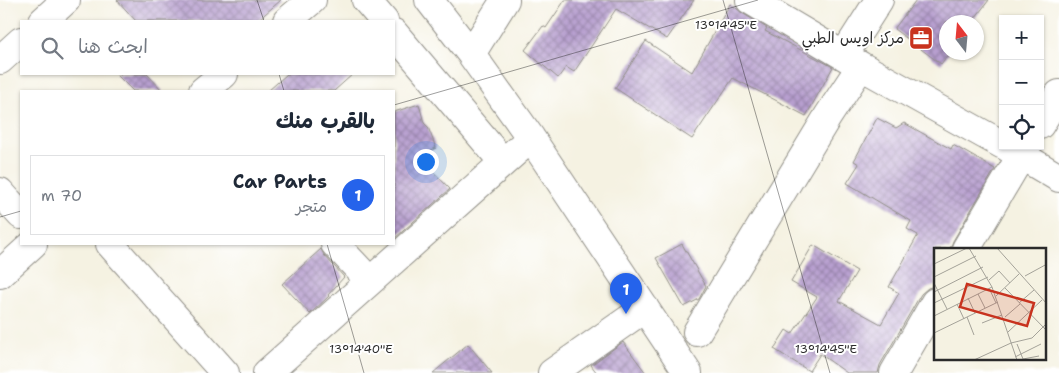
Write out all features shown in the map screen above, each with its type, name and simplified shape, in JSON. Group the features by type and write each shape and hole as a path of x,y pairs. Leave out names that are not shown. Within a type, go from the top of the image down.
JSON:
{"street":[{"path":"44,20 66,0"},
{"path":"288,20 312,0"},
{"path":"366,0 383,20"},
{"path":"429,0 471,54 531,138 688,373"},
{"path":"471,54 505,0"},
{"path":"750,0 852,61 999,140"},
{"path":"697,332 828,116 879,0"},
{"path":"395,34 503,162"},
{"path":"0,60 20,42"},
{"path":"204,90 223,75"},
{"path":"1044,118 1059,94"},
{"path":"266,373 531,138"},
{"path":"966,248 1013,150"},
{"path":"1017,150 1059,178"},
{"path":"0,192 20,214"},
{"path":"0,274 32,245"},
{"path":"111,245 225,373"},
{"path":"336,245 370,280"},
{"path":"894,373 934,304"},
{"path":"552,373 645,308"}],"building":[{"path":"117,0 281,0 258,20 135,20"},
{"path":"565,0 694,0 667,39 616,9 574,72 566,67 558,78 525,50 543,26 546,28"},
{"path":"916,0 989,0 977,15 939,15 939,60 944,60 941,64 894,29"},
{"path":"730,4 767,28 765,31 833,67 806,116 733,78 692,139 615,88 646,41 692,72"},
{"path":"117,75 148,75 162,90 132,90"},
{"path":"286,75 352,75 335,90 269,90"},
{"path":"419,104 424,123 428,127 436,148 418,156 450,189 395,238 395,112"},
{"path":"877,118 896,128 904,123 951,149 953,145 995,169 950,248 934,248 934,286 928,288 921,294 880,365 878,373 847,373 820,354 809,371 774,349 786,330 792,334 817,297 791,282 813,245 857,271 839,301 881,324 899,293 889,287 918,235 907,229 911,221 847,183 859,164 854,161"},
{"path":"682,244 706,286 699,299 684,307 656,258"},
{"path":"321,249 344,277 329,296 310,314 282,284"},
{"path":"623,342 646,373 597,373 591,365"},
{"path":"468,344 492,373 433,373"}],"place":[{"name":"مركز اويس الطبي","path":"921,38"},
{"name":"Car Parts","path":"626,314"}]}
